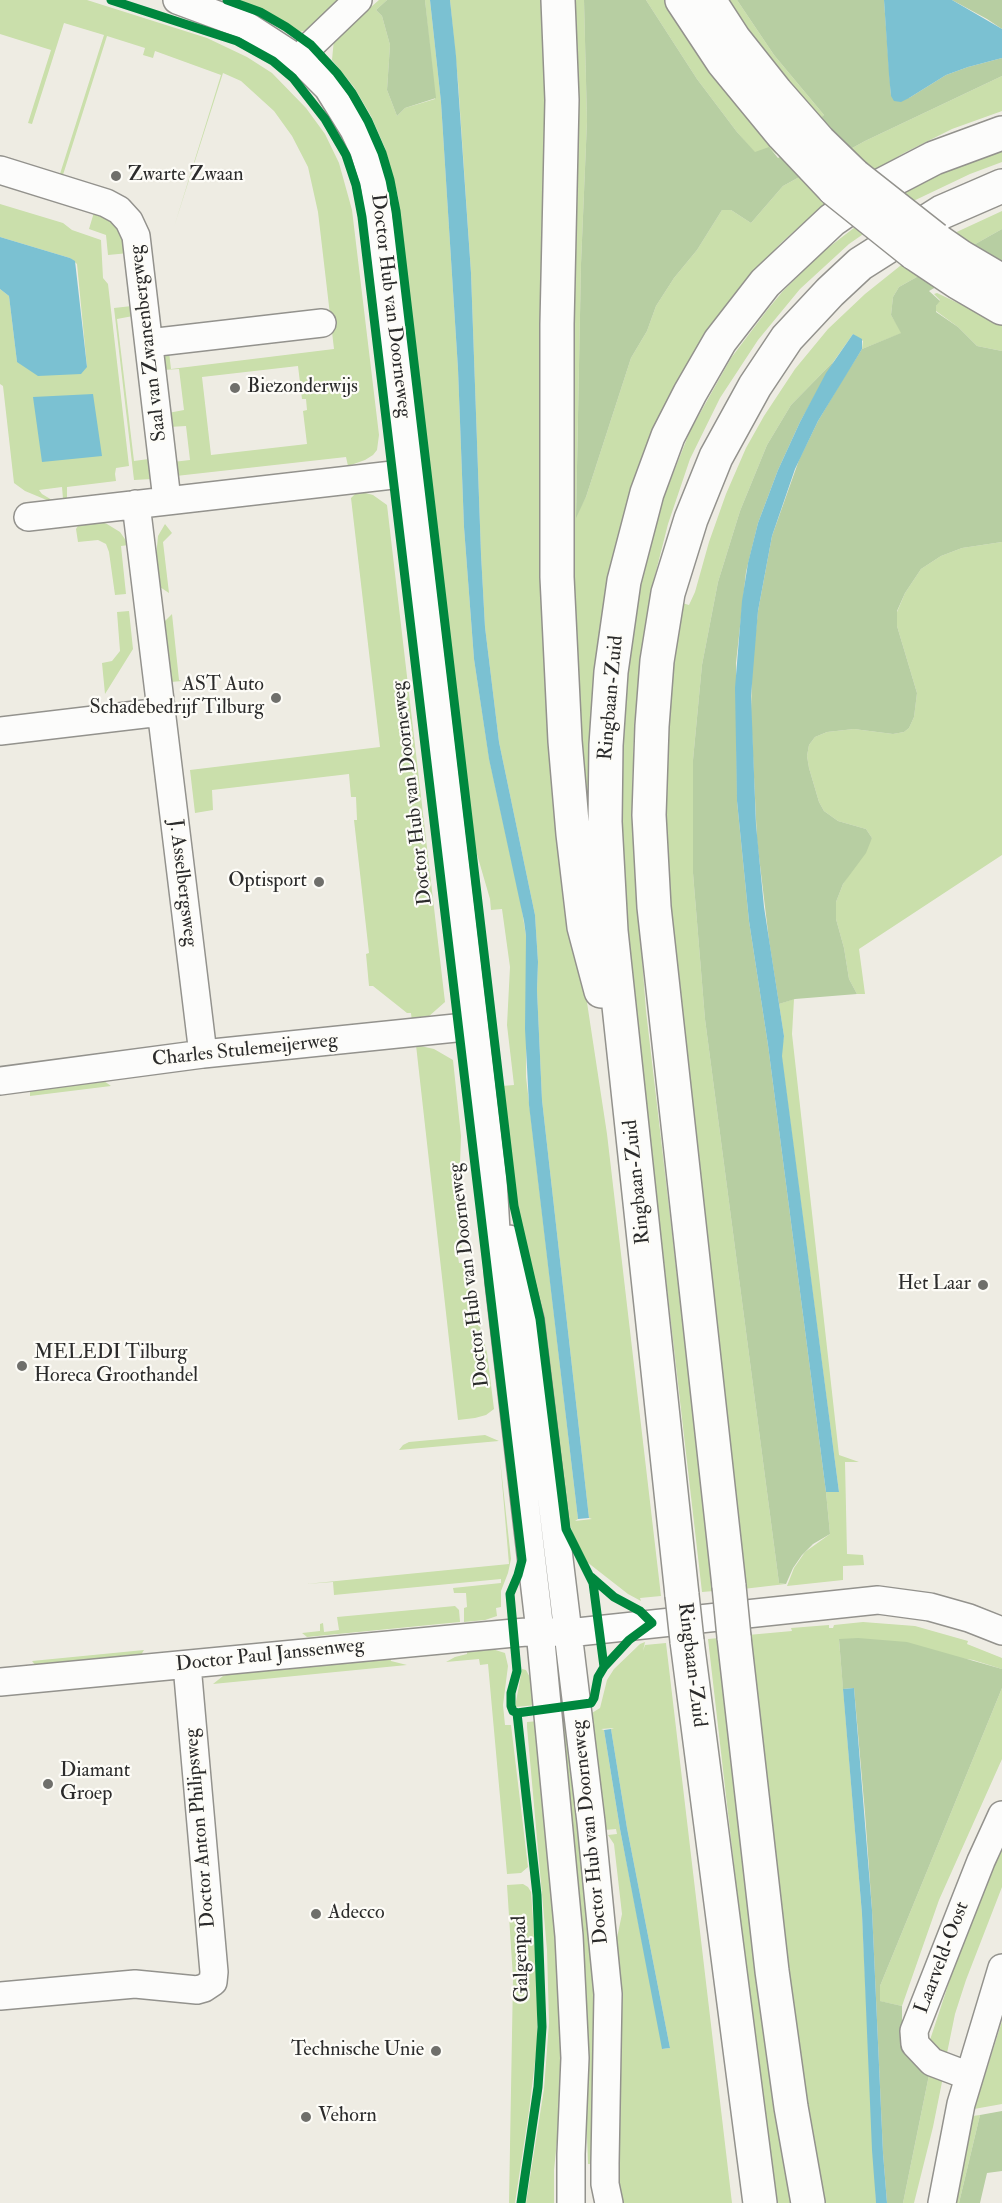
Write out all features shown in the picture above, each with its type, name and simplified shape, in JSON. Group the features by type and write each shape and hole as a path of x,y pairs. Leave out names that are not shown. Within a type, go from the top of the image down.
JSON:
{"main road":[{"path":"558,0 562,100 557,324 557,577 565,741 584,927 630,1101"},
{"path":"682,0 723,62 783,135 840,195 925,246 961,257 1002,281"},
{"path":"709,0 734,39 819,141 840,195"},
{"name":"Ringbaan-Zuid","path":"760,2203 681,1594 611,931 605,822 606,745 611,672 624,581 647,493 668,436 720,341 840,195 884,184 934,158 1002,133"},
{"path":"808,2203 791,2106 772,1971 654,907 649,814 657,661 668,593 691,519 716,457 755,386 787,338 860,264 942,212 1002,186"},
{"path":"925,246 959,283 1002,308"}],"street":[{"name":"Doctor Hub van Doorneweg","path":"177,0 247,26 302,61 328,88 354,130 364,151 374,184 493,1180 499,1281 540,1631 569,1936 575,2058 571,2203"},
{"path":"302,61 311,45 358,0"},
{"name":"Saal van Zwanenbergweg","path":"0,170 106,203 119,210 129,221 136,236 167,500"},
{"path":"148,343 321,323"},
{"path":"28,517 410,473"},
{"name":"J. Asselbergsweg","path":"136,504 203,1054"},
{"path":"0,731 161,712"},
{"name":"Charles Stulemeijerweg","path":"0,1081 203,1054 475,1026"},
{"name":"Doctor Hub van Doorneweg","path":"493,1180 530,1320 591,1822 608,1994 605,2184 609,2203"},
{"name":"Doctor Paul Janssenweg","path":"0,1682 540,1631 568,1633 878,1600 930,1607 969,1618 1002,1631"},
{"name":"Doctor Anton Philipsweg","path":"0,1996 135,1984 178,1989 204,1988 213,1982 214,1972 187,1665"},
{"name":"Laarveld-Oost","path":"969,2076 932,2062 915,2044 914,2031 968,1893 1002,1815"},
{"path":"942,2203 956,2125 1002,1968"}],"green space":[{"path":"0,0 87,0 207,38 247,57 272,73 306,108 325,134 339,163 352,210 379,435 377,450 373,455 348,466 346,457 176,476 173,462 190,460 186,426 169,427 168,413 184,410 179,369 163,370 165,354 169,352 171,369 334,349 318,212 308,167 292,136 274,111 241,81 223,73 174,227 221,75 155,51 153,58 143,55 145,48 107,36 62,178 59,177 104,35 64,23 32,124 28,123 51,50 0,34","holes":["298,366 302,399 306,399 307,410 303,411 307,444 211,455 202,377"]},
{"path":"240,0 338,0 344,2 314,28 300,32 267,12"},
{"path":"379,0 387,0 376,10 382,16 390,45 387,90 397,116 405,108 435,99 425,0 430,0 441,102 458,369 464,527 474,659 489,758 526,936 526,1077 578,1519 575,1521 592,1519 589,1518 542,1100 535,915 499,742 485,627 471,273 450,0 547,0 581,963 607,1134 661,1596 640,1598 641,1601 628,1594 587,1562 568,1518 544,1326 519,1218 502,1090 502,1086 514,1085 507,1025 510,967 502,909 491,910 474,844 398,196 385,148 371,116 354,87 332,60 334,39"},
{"path":"387,0 425,0 436,98 405,108 397,116 387,90 390,45 382,16 376,10"},
{"path":"568,0 584,0 587,121 581,264 576,516 586,497 631,358 647,331 656,306 674,278 697,250 722,210 731,210 751,223 783,186 865,141 1002,76 1002,111 952,129 904,153 859,179 819,209 781,243 747,280 716,319 689,360 643,455 626,507 610,576 600,626 594,681 591,843 574,710"},
{"path":"584,0 646,0 697,79 737,132 755,152 769,147 778,158 827,132 817,121 824,115 774,55 737,0 884,0 891,96 909,98 946,75 1002,58 1002,76 865,141 783,186 751,223 731,210 722,210 697,250 674,278 656,306 647,331 631,358 586,497 576,518 581,264 587,121"},
{"path":"646,0 666,0 779,153 776,154 769,148 755,153 697,79"},
{"path":"721,0 737,0 774,55 824,115 817,122"},
{"path":"952,0 1002,0 1002,29 987,19"},
{"path":"1002,147 1002,162 970,174 905,205 849,244 800,289 758,340 720,398 690,459 668,524 651,591 640,659 634,729 632,798 635,865 646,1011 714,1591 702,1592 627,927 621,758 624,705 634,615 642,575 661,504 690,431 731,358 783,291 824,251 881,207 932,177"},
{"path":"0,204 63,223 72,230 101,240 103,278 108,284 129,466 116,468 116,481 67,487 67,499 63,499 62,487 39,490 52,500 49,501 25,491 14,483 3,386 0,384 0,289 9,296 17,362 87,367 77,264 70,258 0,237"},
{"path":"95,209 118,224 129,253 108,255 106,235 89,229"},
{"path":"1002,211 1002,229 899,287 893,297 891,315 902,333 862,349 863,341 853,334 834,361 791,405 767,445 740,511 718,582 702,665 693,760 693,873 705,1019 779,1583 786,1584 743,1589 662,833 669,674 682,603 689,605 695,592 726,494 746,448 795,369 828,329 865,294 905,262 948,236"},
{"path":"1002,229 1002,265 987,258 929,291 940,301 936,306 936,312 958,327 977,346 1002,351 1002,542 962,548 941,556 921,569 905,593 897,611 897,626 917,693 914,717 909,728 904,732 893,734 854,729 827,732 815,737 809,745 807,756 809,768 824,811 838,821 866,829 872,838 866,853 843,884 836,902 836,919 849,979 857,994 795,999 779,1004 757,840 751,713 752,669 758,611 772,536 799,460 818,421 862,349 901,333 891,315 893,297 899,287"},
{"path":"937,293 1002,324 1002,351 977,346 958,327 936,311 940,300 934,294"},
{"path":"132,306 133,316 117,319 134,461 156,458 153,485 150,483 152,479 134,480 114,308"},
{"path":"834,361 800,422 778,470 758,523 746,572 736,663 737,801 749,921 768,1045 830,1534 813,1544 802,1555 786,1584 779,1583 705,1019 693,873 693,760 702,665 718,582 740,511 767,445 791,405"},
{"path":"358,491 373,495 387,505 445,1002 428,1017 412,1022 411,1013 407,1013 373,986 369,986 366,954 369,953 354,820 357,820 356,797 351,797 349,774 212,790 213,810 195,813 190,770 380,747 351,498"},
{"path":"81,521 99,521 107,524 120,532 129,545 121,546 126,594 115,595 106,544 98,540 78,542 76,529"},
{"path":"165,524 172,533 163,542 169,593 160,587 156,557 158,536"},
{"path":"1002,542 1002,855 859,949 865,994 857,994 849,979 836,919 836,902 843,884 872,838 866,829 838,821 824,811 809,768 807,756 809,745 815,737 827,732 854,729 893,734 904,732 909,728 914,717 917,693 897,626 897,612 905,593 921,569 941,556 962,548"},
{"path":"129,611 133,649 105,694 102,663 112,661 120,651 117,612"},
{"path":"172,614 179,680 182,681 171,682 164,622"},
{"path":"794,999 792,1034 839,1455 859,1462 845,1462 847,1554 863,1555 864,1565 843,1566 843,1580 787,1586 794,1568 805,1552 830,1534 826,1492 839,1492 781,1052 784,1036 779,1004"},
{"path":"416,1045 434,1049 453,1060 461,1136 458,1221 462,1250 457,1251 459,1263 463,1263 487,1353 494,1409 486,1415 475,1418 458,1420"},
{"path":"104,1081 111,1086 30,1096 30,1089"},
{"path":"485,1435 499,1441 399,1450 409,1442"},
{"path":"500,1459 511,1559 501,1591 501,1607 496,1608 497,1616 464,1622 464,1608 467,1607 466,1593 454,1593 453,1588 501,1583 501,1579 334,1595 333,1582 306,1584 509,1564"},
{"path":"455,1606 459,1610 460,1622 307,1637 302,1633 320,1631 320,1624 323,1623 324,1632 339,1630 337,1617"},
{"path":"863,1622 915,1626 968,1641 967,1644 1002,1658 1002,1669 973,1660 839,1640 862,1914 876,2203 823,2203 790,2003 748,1635 792,1631 791,1628 829,1625 829,1628 833,1628 834,1625"},
{"path":"719,1638 793,2203 774,2203 769,2170 708,1639"},
{"path":"858,1638 907,1642 1002,1669 1002,1688 880,1986 880,2001 902,2006 902,2029 930,2070 903,2203 887,2203 865,1813 854,1688 843,1689 839,1639"},
{"path":"645,1642 643,1651 645,1645 666,1643 732,2203 619,2203 618,2200 614,1952 622,1914 614,1844 608,1835 617,1834 616,1829 605,1830 587,1716 600,1708 607,1680 614,1669","holes":["614,1728 611,1729 627,1828 670,2048 663,2049 620,1829 604,1730 601,1729"]},
{"path":"489,1648 505,1653 508,1666 503,1705 505,1725 511,1725 528,1867 521,1873 507,1874 488,1664 480,1665 479,1659 446,1662 467,1654 467,1650"},
{"path":"144,1650 139,1658 38,1668 32,1661"},
{"path":"390,1657 391,1661 407,1665 213,1684 223,1676 236,1672"},
{"path":"522,1669 526,1670 534,1685 537,1705 515,1707"},
{"path":"1002,1688 1002,1759 939,1900 902,2006 879,2001 880,1986"},
{"path":"571,1717 596,1926 596,2164 588,2164 585,2082 555,1719"},
{"path":"539,1721 555,1913 563,2080 559,2081 562,2092 554,2170 554,2203 526,2203 544,2089 549,2023 547,1950 527,1727 527,1722"},
{"path":"1002,1848 1002,1887 966,1980 955,2014 946,2058 928,2046 960,1949"},
{"path":"523,1884 531,1892 537,1975 537,2045 515,2203 509,2203 513,1978 507,1885"},
{"path":"1002,2021 1002,2104 974,2109 985,2075"},
{"path":"930,2070 943,2077 933,2127 914,2203 903,2203"},
{"path":"1002,2111 1002,2171 987,2173 980,2203 959,2203 980,2115"},
{"path":"980,2115 959,2203 951,2203 972,2116"}],"water":[{"path":"430,0 450,0 456,56 471,273 485,627 499,742 535,915 542,1100 589,1518 578,1519 529,1105 525,1029 526,936 524,921 489,759 474,659 464,527 458,369 441,102"},
{"path":"884,0 952,0 1002,29 1002,58 946,75 901,102 894,101 891,96"},
{"path":"0,237 75,261 87,367 81,374 38,376 17,362 9,296 0,289"},
{"path":"853,334 862,339 862,349 818,421 795,469 772,536 758,611 751,696 756,825 764,907 784,1036 782,1056 839,1492 826,1492 768,1045 749,921 737,801 735,688 742,601 758,523 778,470 800,422 826,373"},
{"path":"93,394 102,456 42,462 33,397"},
{"path":"854,1688 872,1910 887,2203 876,2203 872,2150 862,1914 843,1689"},
{"path":"611,1729 627,1828 670,2048 662,2049 620,1829 604,1730"}],"cycle path":[{"path":"111,0 237,41 273,61 293,78 325,119 346,155 356,185 362,217 522,1560 510,1594 517,1671 511,1693 511,1706 517,1713"},
{"path":"227,0 260,12 286,27 311,45 337,73 368,121 382,153 390,180 396,211 514,1206 540,1319 566,1529 593,1583 604,1667"},
{"path":"517,1713 591,1703 598,1677 604,1667 629,1640 652,1623 640,1611 614,1597 591,1577"},
{"name":"Galgenpad","path":"517,1713 537,1895 542,2027 538,2087 521,2203"}],"place":[{"name":"Zwarte Zwaan","path":"116,176"},
{"name":"Biezonderwijs","path":"235,388"},
{"name":"AST Auto Schadebedrijf Tilburg","path":"276,698"},
{"name":"Optisport","path":"319,882"},
{"name":"Het Laar","path":"983,1285"},
{"name":"MELEDI Tilburg Horeca Groothandel","path":"22,1366"},
{"name":"Diamant Groep","path":"48,1784"},
{"name":"Adecco","path":"316,1914"},
{"name":"Technische Unie","path":"436,2051"},
{"name":"Vehorn","path":"306,2117"}]}
